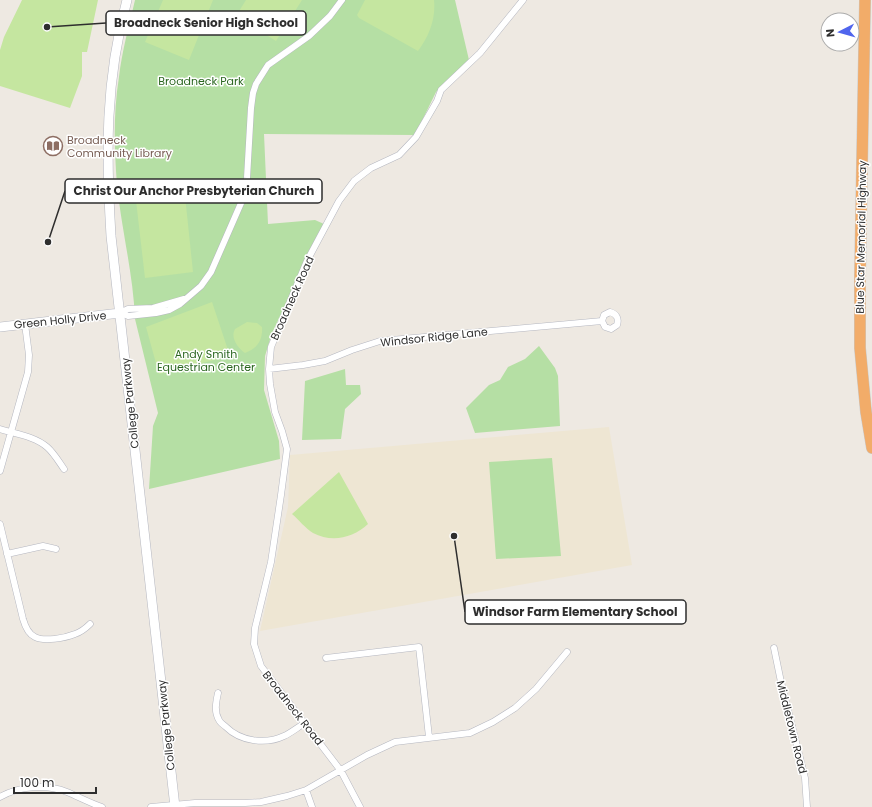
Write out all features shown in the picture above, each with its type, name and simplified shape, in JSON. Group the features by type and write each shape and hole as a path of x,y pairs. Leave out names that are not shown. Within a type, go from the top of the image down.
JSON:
{"highway":[{"name":"Blue Star Memorial Highway","path":"865,0 860,348 866,412 872,448"}],"main road":[{"name":"College Parkway","path":"127,0 118,38 108,115 108,191 111,236 175,806"},
{"name":"Green Holly Drive","path":"0,327 120,313"}],"street":[{"path":"120,313 128,309 153,308 186,298 201,286 211,272 245,194 248,178 251,108 256,84 268,65 309,36 330,16 342,0"},
{"name":"Broadneck Road","path":"360,807 341,771 261,666 254,644 255,628 271,562 287,449 275,412 270,384 269,369 271,347 290,299 339,201 354,181 371,168 399,155 416,137 437,101 441,90 480,53 523,0"},
{"name":"Windsor Ridge Lane","path":"269,369 303,365 325,360 380,341 602,321"},
{"path":"0,471 28,372 29,355 25,324"},
{"path":"0,429 31,438 43,444 53,454 64,469"},
{"path":"0,524 23,620 31,635 42,640 65,637 80,632 90,624"},
{"path":"7,554 43,546 56,548"},
{"path":"326,658 419,647 429,737"},
{"name":"Middletown Road","path":"774,648 805,778 807,807"},
{"path":"151,807 195,803 230,804 261,802 287,796 306,790 368,755 395,742 470,733 493,722 515,708 536,689 567,652"},
{"path":"218,693 216,707 219,720 230,731 242,738 255,741 283,737 305,723"},
{"path":"0,797 24,788 47,788 66,792 101,807"},
{"path":"306,790 312,807"}],"shaded area":[{"path":"609,427 632,565 260,631 288,507 290,455"}],"green space":[{"path":"22,0 98,0 87,52 82,52 82,76 70,108 0,86 0,50 4,37"},
{"name":"Broadneck Park","path":"135,0 455,0 469,60 436,92 415,135 264,134 268,224 315,220 324,224 272,333 265,356 264,390 279,441 280,459 149,489 153,426 158,413 135,319 132,282 120,208 115,148 115,112 117,89 120,67"},
{"path":"163,0 213,0 189,60 145,42"},
{"path":"246,0 302,0 276,41 236,16"},
{"path":"365,0 434,0 433,21 418,51 359,18 357,15"},
{"path":"184,186 193,272 145,278 135,192"},
{"name":"Andy Smith Equestrian Center","path":"212,302 230,356 159,374 146,327"},
{"path":"247,322 257,323 262,327 262,332 260,340 256,346 245,353 237,346 233,336 235,329"},
{"path":"539,346 555,368 558,376 560,426 475,433 466,408 489,385 500,380 508,367 525,359"},
{"path":"345,369 346,385 360,385 361,394 345,409 341,439 302,440 305,381"},
{"path":"552,458 561,556 496,559 489,462"},
{"path":"339,472 368,524 356,533 349,536 342,538 328,538 313,533 307,529 292,514"}],"place":[{"name":"Broadneck Senior High School","path":"47,27"},
{"name":"Broadneck Community Library","path":"53,146"},
{"name":"Christ Our Anchor Presbyterian Church","path":"48,242"},
{"name":"Windsor Farm Elementary School","path":"454,536"}]}
